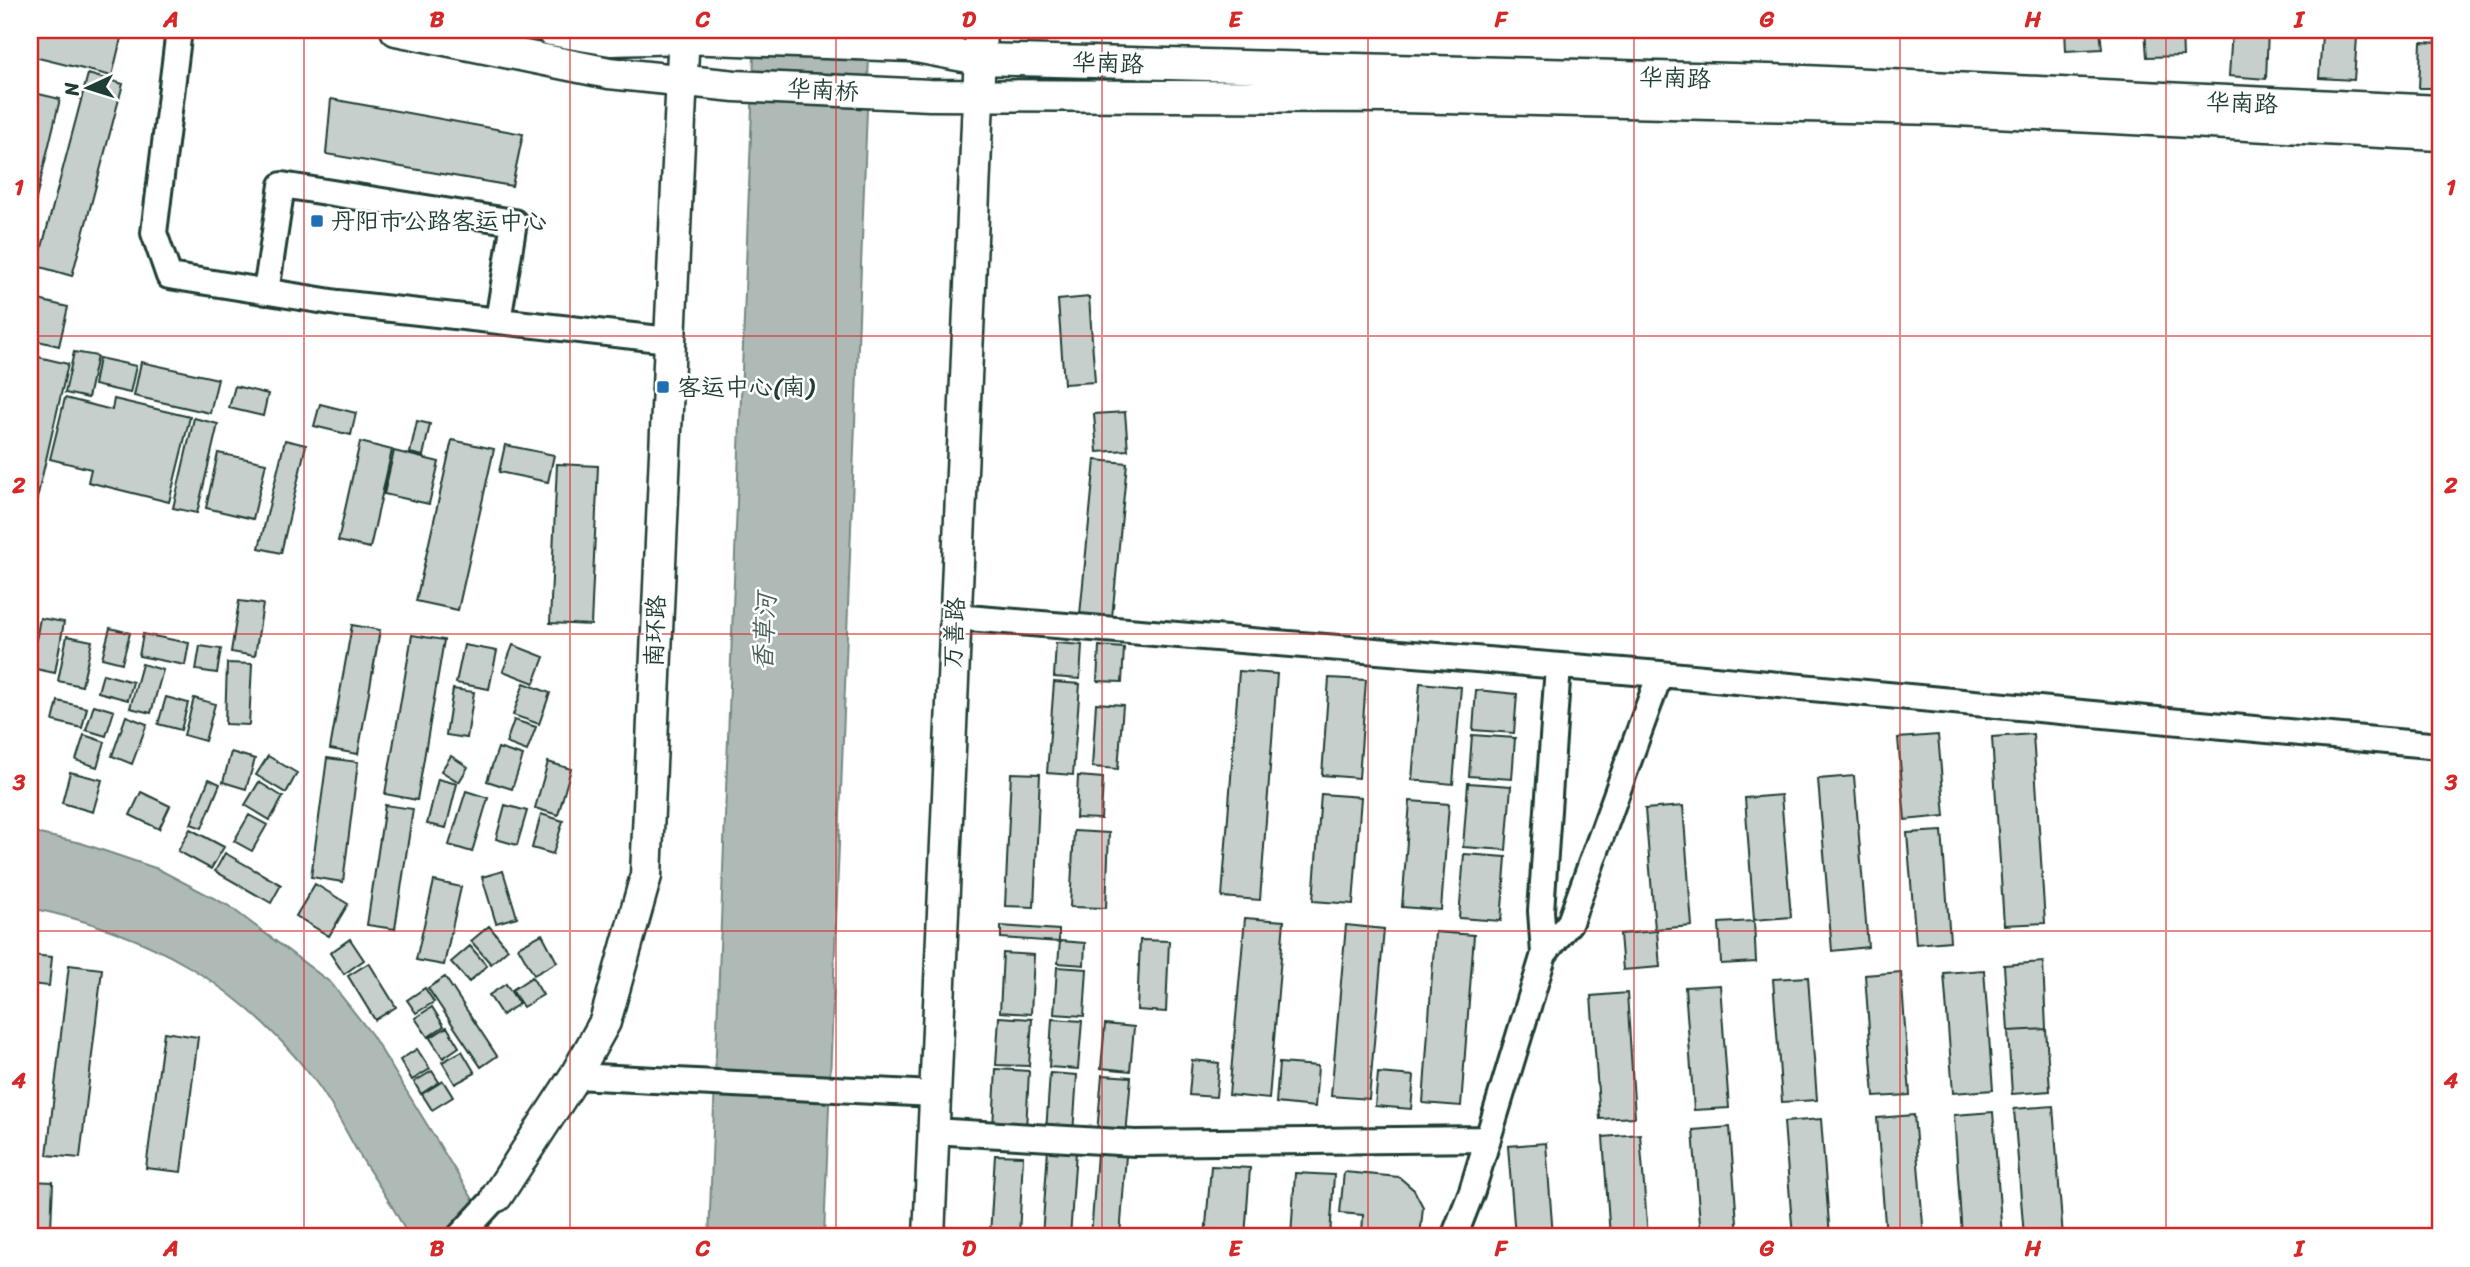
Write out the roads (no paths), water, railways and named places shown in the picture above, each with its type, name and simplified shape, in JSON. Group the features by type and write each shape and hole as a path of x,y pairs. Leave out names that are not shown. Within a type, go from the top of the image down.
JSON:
{"main road":[{"path":"396,30 609,73 681,82"},
{"path":"551,30 611,40 683,34"},
{"name":"万善路","path":"929,1237 981,30"},
{"name":"南环路","path":"497,1196 575,1076 605,1022 646,876 683,34"},
{"name":"华南桥","path":"683,34 739,41 911,46"},
{"name":"华南路","path":"911,46 979,59 1805,81 2440,111"},
{"name":"华南桥","path":"681,82 911,95"},
{"name":"华南路","path":"911,95 1415,97 1938,109 2440,135"}],"street":[{"path":"179,30 154,233 169,276 267,292 669,340"},
{"path":"267,292 282,185 514,222 498,321"},
{"path":"955,617 1660,674 2440,746"},
{"path":"1454,1237 1488,1139 1544,954 1541,911 1558,666"},
{"path":"1544,954 1570,922 1660,674"},
{"path":"575,1076 934,1094"},
{"path":"932,1131 1135,1143 1488,1139"},
{"path":"459,1237 497,1196"}],"water":[{"name":"香草河","path":"755,30 870,30 824,1237 709,1237"},
{"path":"30,832 81,843 158,869 229,906 331,983 372,1035 496,1237 408,1237 321,1089 286,1046 256,1016 189,967 153,947 73,918 30,908"}],"place":[{"name":"丹阳市公路客运中心","path":"317,221"},
{"name":"客运中心(南)","path":"663,387"}]}
